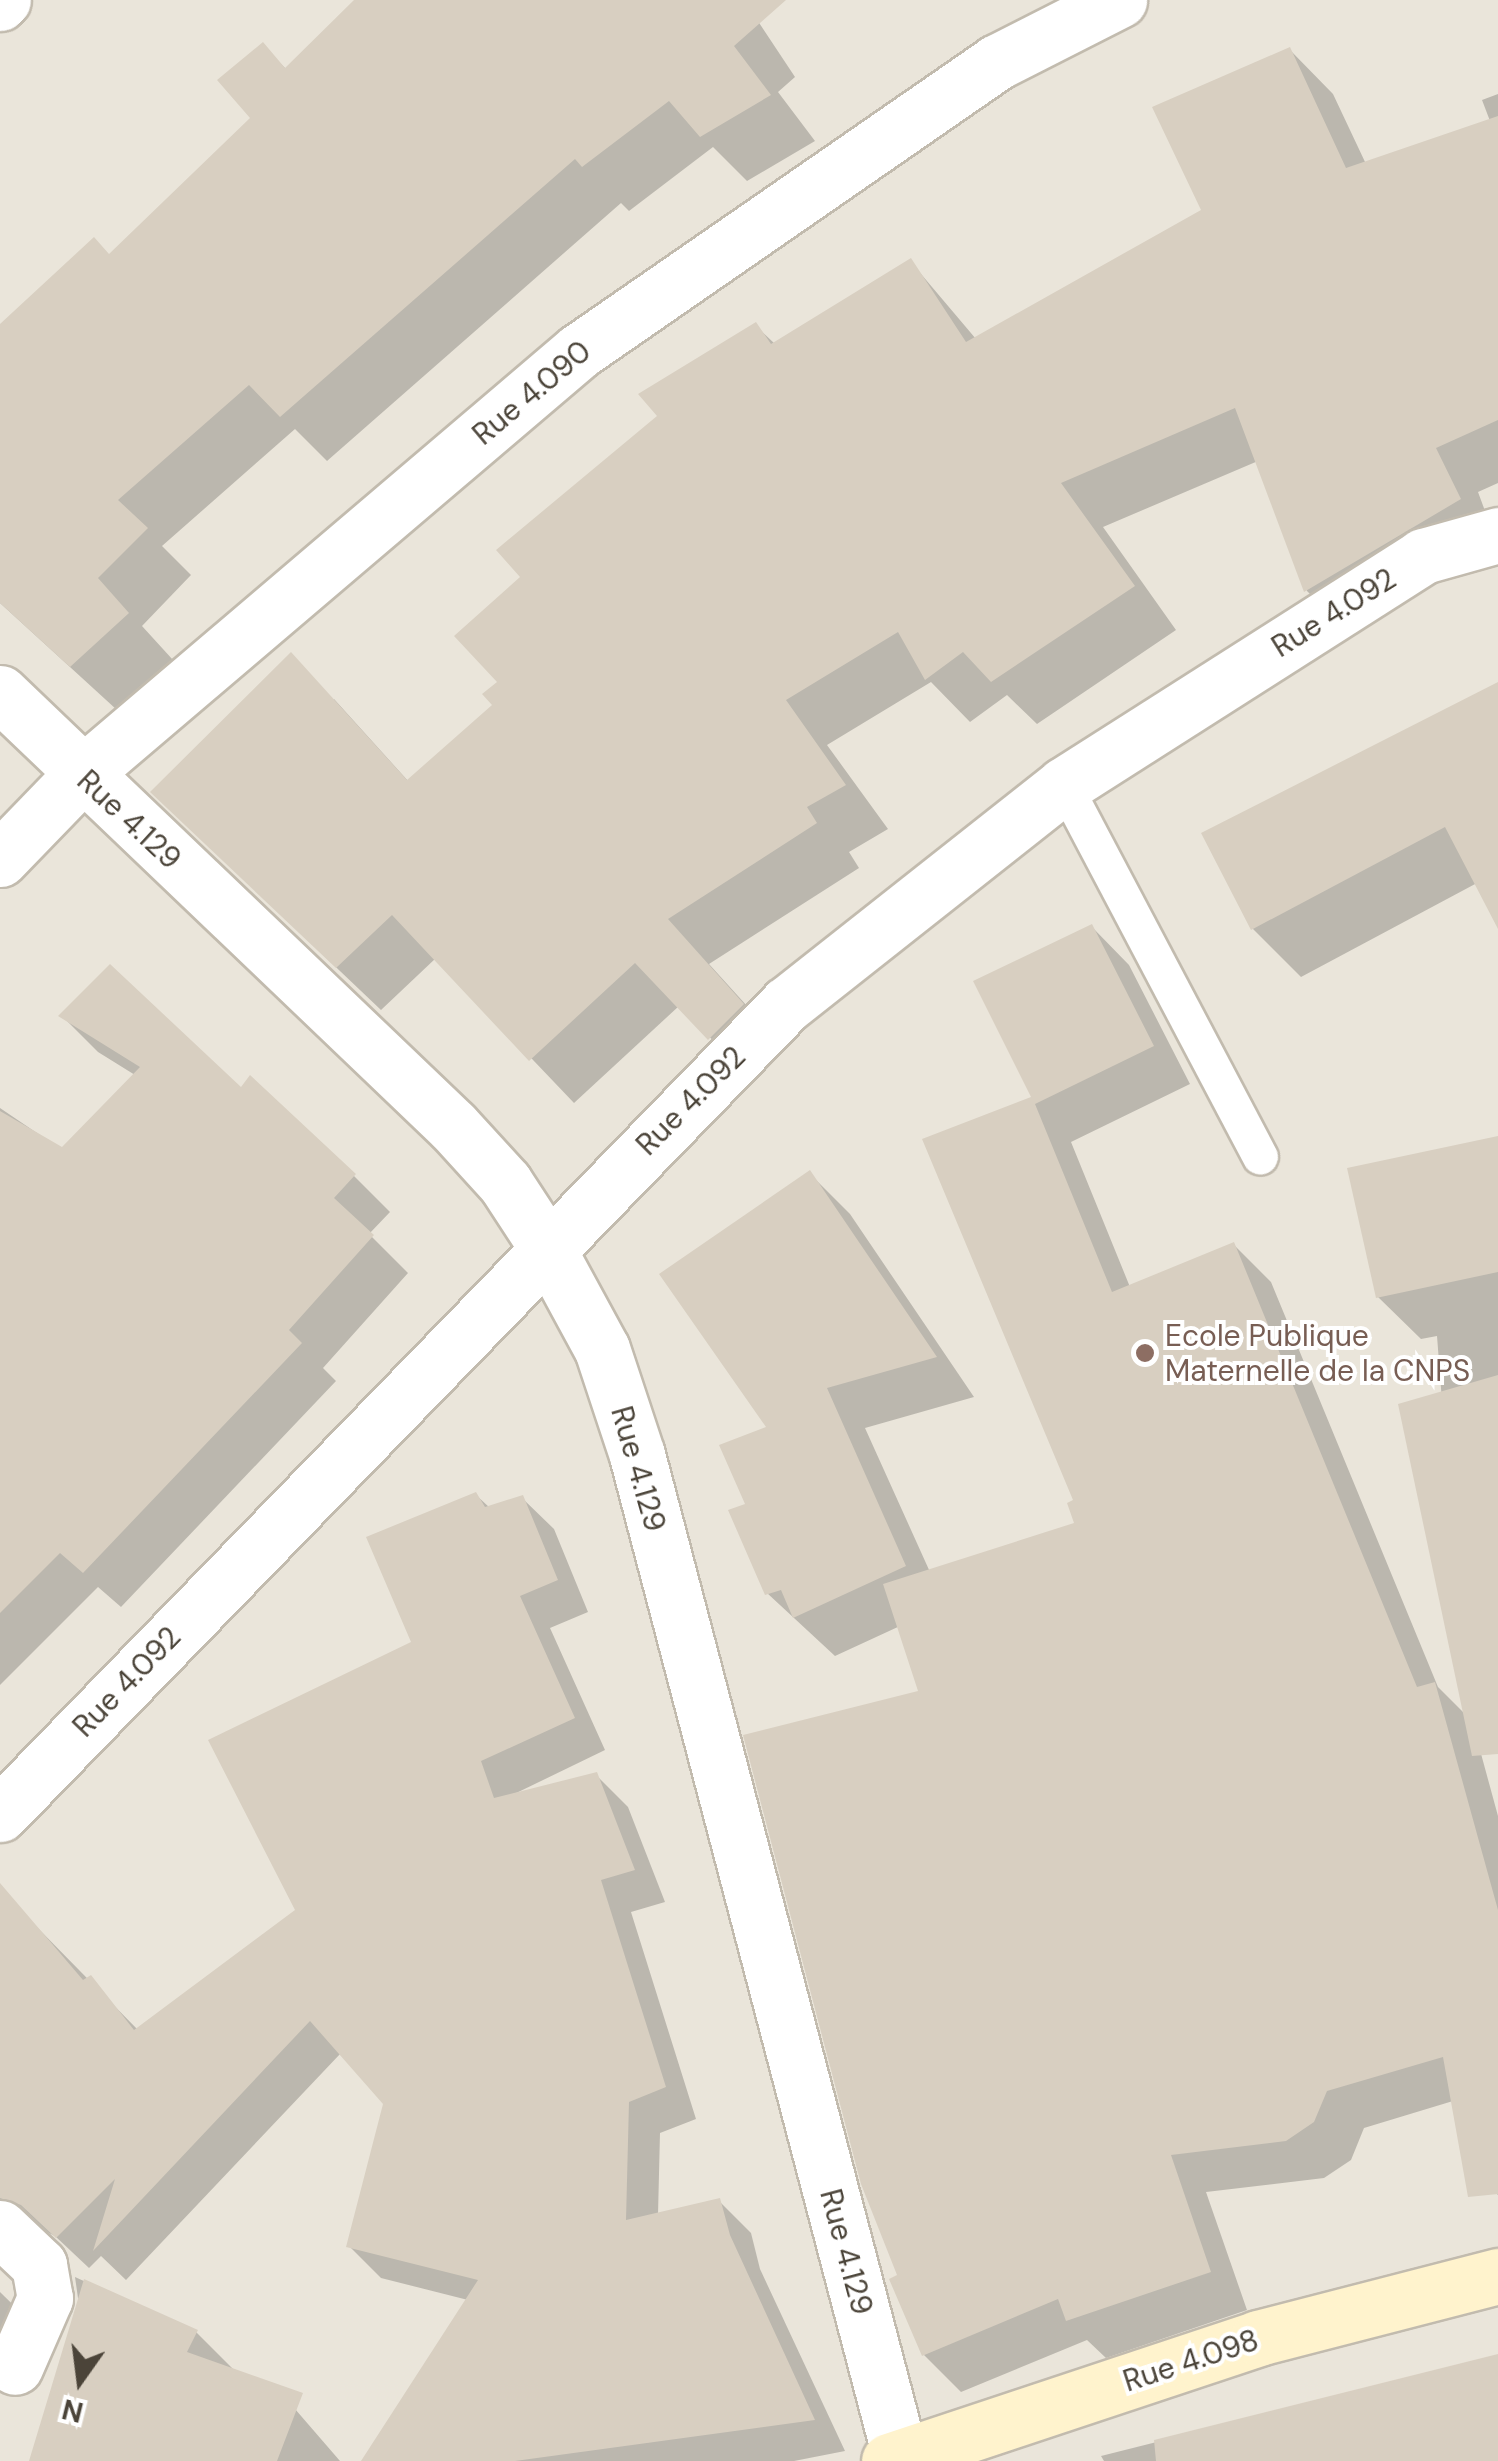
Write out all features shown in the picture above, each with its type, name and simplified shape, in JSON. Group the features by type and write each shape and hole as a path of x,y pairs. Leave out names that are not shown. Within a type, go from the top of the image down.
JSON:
{"main road":[{"name":"Rue 4.098","path":"894,2458 1258,2338 1498,2276"}],"street":[{"name":"Rue 4.090","path":"0,859 81,775 580,351 997,62 1119,0"},
{"name":"Rue 4.092","path":"0,1814 546,1246 787,1004 1064,785 1423,556 1498,535"},
{"name":"Rue 4.129","path":"0,694 453,1126 505,1184 546,1246 602,1348 637,1455 894,2458"},
{"path":"0,2228 39,2264 46,2298 14,2367"}],"lane":[{"path":"1064,785 1260,1156"}],"shaded area":[{"path":"0,0 1498,0 1498,2461 0,2461"}],"building":[{"path":"354,0 786,0 734,46 771,95 700,137 669,101 582,167 575,159 280,417 249,385 118,500 148,528 98,578 129,613 70,667 0,603 0,324 94,237 109,254 250,118 217,80 263,42 285,68"},
{"path":"1290,47 1346,168 1498,116 1498,420 1436,448 1461,499 1304,592 1235,408 1061,483 1135,586 991,682 963,652 925,680 898,632 786,700 846,785 807,807 817,823 668,919 744,1004 708,1040 635,963 529,1061 392,915 336,968 150,792 291,652 407,780 492,705 482,694 497,682 454,636 520,577 496,550 657,416 638,394 756,322 771,344 911,258 966,342 1201,210 1152,107"},
{"path":"1498,682 1498,929 1445,827 1251,930 1201,833"},
{"path":"1092,924 1154,1046 1035,1104 1112,1292 1234,1242 1417,1687 1435,1682 1498,1910 1498,2194 1468,2197 1443,2057 1327,2091 1314,2122 1286,2141 1171,2155 1211,2272 1066,2321 1058,2299 922,2356 889,2279 897,2275 861,2184 743,1735 918,1691 883,1584 1074,1523 1067,1503 1073,1500 922,1139 1031,1097 973,981"},
{"path":"110,964 241,1087 250,1075 356,1174 334,1198 374,1235 289,1330 302,1343 83,1573 60,1553 0,1613 0,1111 62,1147 140,1067 58,1016"},
{"path":"1498,1136 1498,1272 1376,1298 1347,1168"},
{"path":"810,1170 937,1357 827,1388 906,1566 793,1618 781,1590 765,1595 728,1510 745,1504 719,1445 766,1427 659,1274"},
{"path":"1498,1375 1498,1754 1472,1756 1398,1404"},
{"path":"476,1492 485,1507 523,1495 558,1580 520,1596 575,1718 481,1761 494,1798 597,1772 635,1870 601,1880 666,2087 629,2102 626,2220 720,2198 730,2235 815,2420 515,2461 361,2461 478,2280 346,2247 383,2104 310,2021 93,2251 115,2179 56,2238 21,2205 0,2198 0,1883 83,1980 91,1975 134,2030 295,1910 208,1740 411,1642 366,1537"},
{"path":"84,2279 198,2330 187,2352 303,2393 277,2461 29,2461"},
{"path":"1498,2354 1498,2461 1156,2461 1154,2440"}],"place":[{"name":"Ecole Publique Maternelle de la CNPS","path":"1145,1353"}]}
